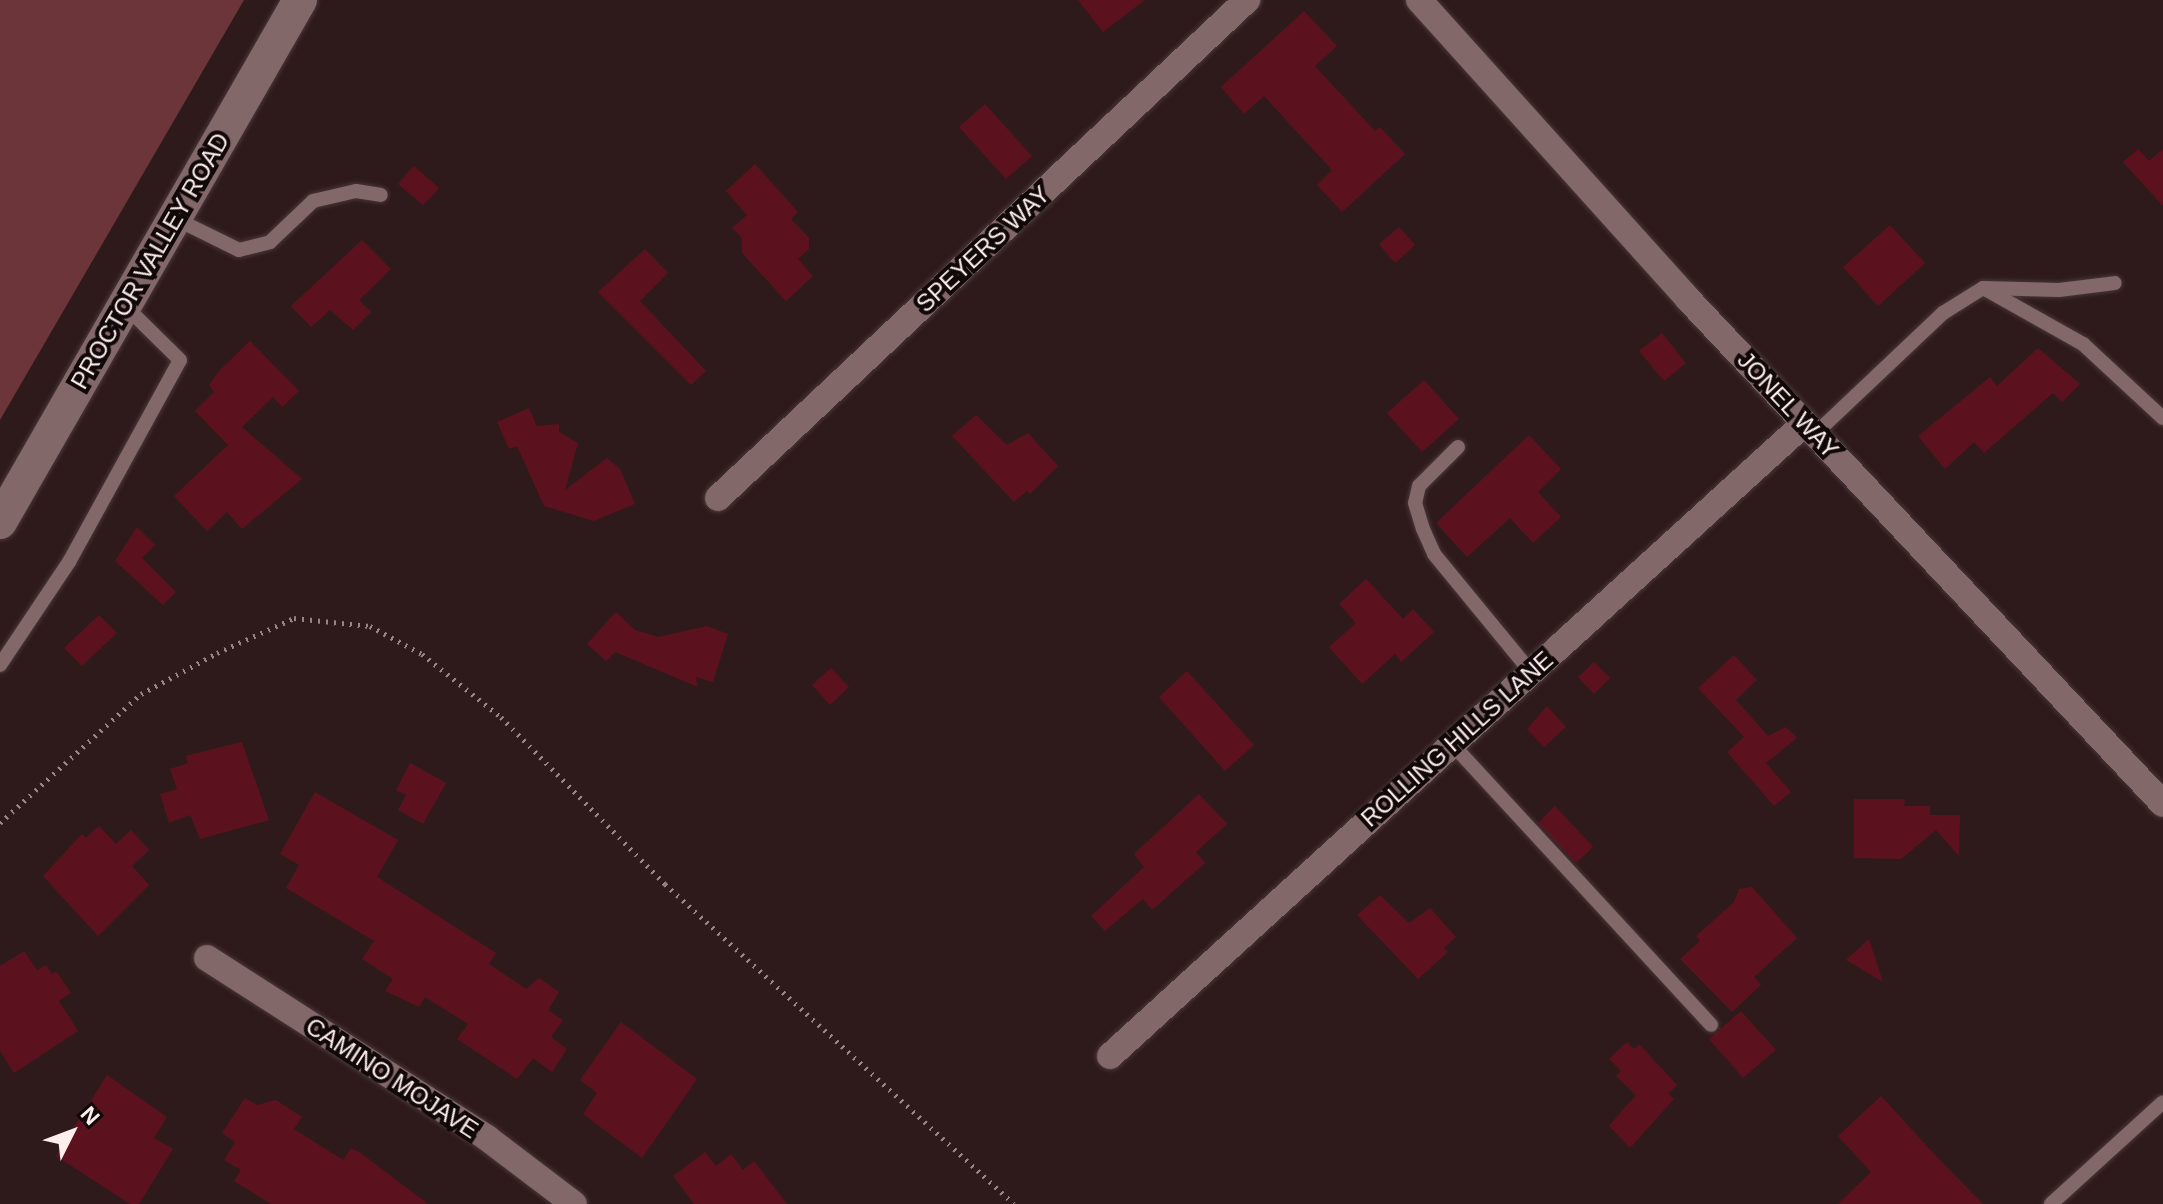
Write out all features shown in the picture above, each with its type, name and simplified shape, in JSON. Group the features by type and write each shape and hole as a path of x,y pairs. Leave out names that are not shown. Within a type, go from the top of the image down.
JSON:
{"street":[{"name":"PROCTOR VALLEY ROAD","path":"0,522 300,0"},
{"name":"SPEYERS WAY","path":"718,498 1247,0"},
{"name":"JONEL WAY","path":"1419,0 1810,428 2163,804"},
{"name":"ROLLING HILLS LANE","path":"1110,1056 1531,672 1810,428"},
{"name":"CAMINO MOJAVE","path":"207,958 487,1138 574,1204"}],"lane":[{"path":"174,219 239,250 270,242 313,201 356,191 381,195"},
{"path":"1810,428 1943,313 1983,288 2059,290 2115,283"},
{"path":"1983,288 2083,344 2163,418"},
{"path":"0,665 69,562 180,360 125,305"},
{"path":"1458,447 1419,486 1415,503 1423,529 1434,554 1531,672"},
{"path":"1452,744 1711,1025"},
{"path":"2051,1204 2163,1102"}],"path":[{"path":"0,823 141,694 217,653 294,618 370,626 422,654 501,717 665,884 1014,1204"}],"shaded area":[{"path":"0,0 244,0 0,420"}],"building":[{"path":"1078,0 1145,0 1103,32"},
{"path":"1304,11 1337,46 1315,66 1375,131 1380,127 1405,154 1342,212 1317,185 1332,170 1264,96 1244,114 1221,87"},
{"path":"985,104 1032,156 1006,179 959,127"},
{"path":"2138,149 2149,161 2163,149 2163,206 2123,162"},
{"path":"755,164 798,212 791,219 809,238 809,249 798,259 813,276 786,301 742,253 742,238 732,228 747,215 726,191"},
{"path":"414,166 439,188 423,205 398,184"},
{"path":"1890,225 1925,263 1878,306 1843,267"},
{"path":"1399,227 1415,245 1395,263 1379,244"},
{"path":"362,240 391,269 359,300 371,312 353,330 330,310 311,327 291,306"},
{"path":"645,249 668,273 640,301 706,371 691,385 598,292"},
{"path":"1662,333 1686,363 1664,381 1639,351"},
{"path":"250,341 299,391 282,407 273,397 242,427 302,479 242,529 227,512 207,531 174,496 228,445 195,411 214,392 209,385 220,370"},
{"path":"2038,348 2080,384 2062,402 2053,393 1984,453 1974,442 1945,469 1918,436 1990,377 1997,386"},
{"path":"1424,380 1459,419 1422,452 1387,413"},
{"path":"529,408 537,426 559,424 559,432 578,443 565,490 607,458 620,469 635,504 594,521 544,506 517,446 509,449 497,422"},
{"path":"976,415 1007,445 1028,433 1058,466 1030,494 1027,491 1014,502 952,436"},
{"path":"1529,435 1561,469 1538,492 1561,517 1533,543 1510,518 1467,557 1436,523"},
{"path":"137,527 155,545 142,558 176,592 163,605 115,561"},
{"path":"1366,579 1403,619 1413,609 1434,632 1401,662 1395,654 1362,684 1329,647 1356,623 1339,604"},
{"path":"616,612 635,630 658,637 707,626 728,634 713,682 696,677 698,687 615,652 606,661 587,644"},
{"path":"99,615 117,633 82,666 64,648"},
{"path":"1734,655 1757,680 1736,700 1768,736 1786,727 1797,738 1766,763 1791,792 1774,806 1727,752 1744,737 1698,688"},
{"path":"1594,662 1610,678 1594,694 1578,677"},
{"path":"831,668 849,687 830,705 812,685"},
{"path":"1187,671 1254,745 1225,771 1159,697"},
{"path":"1547,706 1566,727 1544,747 1527,729"},
{"path":"242,742 269,820 200,839 190,815 169,823 160,794 177,789 170,769 188,763 186,756"},
{"path":"410,763 446,783 423,824 398,810 406,795 396,790"},
{"path":"315,792 398,840 377,877 496,953 489,964 526,989 539,978 559,992 548,1010 563,1020 551,1037 567,1049 552,1072 533,1058 517,1079 457,1039 468,1024 425,997 419,1007 385,991 393,979 362,959 374,941 286,888 299,865 280,854"},
{"path":"1199,794 1227,824 1196,852 1205,863 1152,910 1143,899 1105,931 1091,916 1144,867 1134,854"},
{"path":"1854,799 1905,799 1904,806 1930,806 1930,815 1960,815 1959,856 1936,830 1901,859 1854,858"},
{"path":"1555,806 1593,847 1576,863 1538,823"},
{"path":"99,826 116,844 131,830 149,850 132,866 149,885 98,936 43,876 82,834 86,838"},
{"path":"1752,887 1797,938 1754,977 1761,985 1732,1012 1680,959 1700,941 1696,936 1734,902 1739,889"},
{"path":"1380,895 1409,923 1430,908 1456,937 1444,948 1448,952 1418,979 1357,915"},
{"path":"1869,939 1883,982 1846,960"},
{"path":"24,951 37,970 46,965 52,974 56,971 71,993 59,1001 78,1031 14,1073 0,1051 0,966"},
{"path":"1741,1011 1776,1050 1743,1078 1709,1039"},
{"path":"621,1022 697,1079 642,1158 583,1114 597,1093 580,1080"},
{"path":"1627,1042 1634,1049 1639,1044 1677,1085 1668,1094 1674,1099 1630,1148 1609,1126 1636,1095 1616,1076 1621,1071 1609,1059"},
{"path":"107,1075 167,1117 154,1138 173,1149 139,1204 130,1204 56,1156"},
{"path":"1881,1096 1983,1204 1838,1204 1871,1172 1838,1136"},
{"path":"245,1098 257,1105 276,1100 302,1117 294,1129 343,1160 351,1148 362,1154 428,1204 271,1204 234,1181 241,1170 224,1160 235,1142 222,1133"},
{"path":"705,1152 716,1166 731,1154 743,1170 754,1161 787,1204 694,1204 673,1176"}]}
